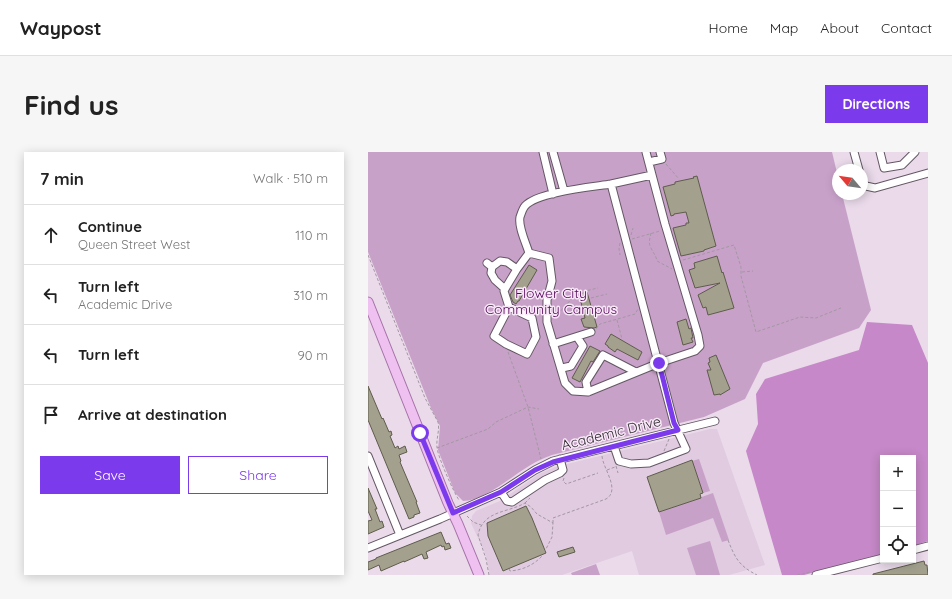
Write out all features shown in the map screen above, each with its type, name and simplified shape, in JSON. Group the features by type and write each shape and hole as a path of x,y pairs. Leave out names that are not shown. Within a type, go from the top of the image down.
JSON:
{"main road":[{"path":"368,302 479,575"}],"street":[{"path":"543,152 553,194"},
{"path":"553,152 564,191"},
{"path":"529,252 549,258 552,281 547,300 547,322 562,368 565,383 573,391 588,392 659,363 695,351 700,346 698,335 665,224 646,152"},
{"path":"854,152 857,164"},
{"path":"880,152 884,168 902,165 915,152"},
{"path":"649,162 661,155"},
{"path":"868,186 875,188 928,173"},
{"path":"529,252 523,236 520,218 524,206 536,199 564,191 611,184 652,175"},
{"path":"611,184 674,423 686,449 649,463 635,464 619,461 614,446"},
{"path":"509,307 532,318 536,337 527,354 506,344 494,336 509,307 504,291 516,269 529,252"},
{"path":"505,289 495,280 489,265 500,261 507,262 516,269"},
{"path":"553,344 591,332"},
{"path":"562,368 571,366 583,346 577,337"},
{"path":"588,392 586,382 603,355 636,372"},
{"name":"Academic Drive","path":"368,548 501,492 540,467 560,459 715,421"},
{"path":"368,456 400,535"},
{"path":"501,492 507,501 512,502 545,480 560,473 563,470 560,459"},
{"path":"916,549 928,546"},
{"path":"816,575 880,559"}],"path":[{"path":"661,155 679,179"},
{"path":"633,228 630,239 662,230"},
{"path":"651,234 651,249 656,255 657,261 674,271"},
{"path":"620,255 619,244 626,240"},
{"path":"680,261 734,245 741,267 741,276 756,332 800,317 816,318 841,308"},
{"path":"368,255 425,398 438,422 439,426 436,448 458,500"},
{"path":"741,272 753,271"},
{"path":"547,322 556,317 577,293 598,288"},
{"path":"591,298 607,294"},
{"path":"594,310 611,306"},
{"path":"591,332 600,324 635,314 638,309 644,306"},
{"path":"617,319 622,339"},
{"path":"506,344 528,407 542,460"},
{"path":"436,448 488,429 496,422 528,407 539,409"},
{"path":"666,453 664,451 670,439"},
{"path":"545,551 552,537 553,518 608,498 612,490 602,460 603,454"},
{"path":"606,470 616,467 618,473"},
{"path":"563,479 564,483 566,484 598,473"},
{"path":"560,480 566,476"},
{"path":"489,575 486,559 478,535 482,526 495,514 501,511 513,509 525,503 531,497"},
{"path":"525,503 537,514 553,523"},
{"path":"467,516 473,522 482,526"},
{"path":"728,540 736,559 757,575"},
{"path":"509,569 510,571 529,566 543,555"}],"shaded area":[{"path":"867,322 912,325 928,363 928,541 916,545 916,455 880,455 880,555 804,575 782,575 746,451 758,424 756,394 765,379 859,350"},
{"path":"710,429 717,429 765,565 729,575 639,575 632,551 562,575 490,575 485,553 471,523 472,516 476,511 500,501 539,474 555,467"}],"green space":[{"name":"Flower City Community Campus","path":"368,152 832,152 835,164 832,164 832,200 844,200 871,310 859,328 763,363 745,399 704,417 552,455 522,470 489,493 471,500 463,501 455,493 438,450 440,426 431,408 368,252"},
{"path":"699,459 710,491 703,493 692,461"},
{"path":"713,493 729,540 722,542 713,518 666,535 659,512"},
{"path":"710,541 720,575 696,575 687,548"},
{"path":"596,564 600,575 572,575 571,573"}],"building":[{"path":"697,176 716,246 704,251 681,256 673,228 689,223 686,212 671,216 663,187"},
{"path":"717,256 734,308 708,315 706,307 703,308 698,295 720,283 695,288 689,270 695,268 694,263"},
{"path":"529,265 537,270 516,304 513,302 510,295"},
{"path":"587,292 597,327 594,328 584,327 581,319 585,318 579,294"},
{"path":"686,319 689,329 691,328 693,338 691,338 693,342 683,345 677,322"},
{"path":"611,334 642,352 638,360 617,349 615,352 608,347 605,344"},
{"path":"590,346 600,351 593,362 591,361 580,382 572,378"},
{"path":"716,355 730,389 720,395 714,395 707,370 711,370 708,363 710,362 709,358"},
{"path":"368,386 382,419 383,418 389,432 391,431 392,435 390,436 395,448 398,446 399,449 405,446 407,452 399,455 400,462 417,502 420,513 409,519 368,420"},
{"path":"692,460 703,493 700,494 701,498 659,512 647,477"},
{"path":"368,488 377,509 375,509 380,522 382,521 384,527 368,534 368,521 372,520 368,511"},
{"path":"526,506 546,553 503,571 488,536 487,523"},
{"path":"441,532 446,544 449,543 451,548 445,550 444,546 442,547 441,545 426,552 428,558 424,559 422,554 381,571 379,565 368,570 368,562"},
{"path":"573,547 575,552 559,557 557,552"},
{"path":"924,561 925,565 927,565 928,575 873,575 873,574"}],"route":[{"path":"420,433 453,513 501,492 545,464 678,430 674,423 659,363"}]}
